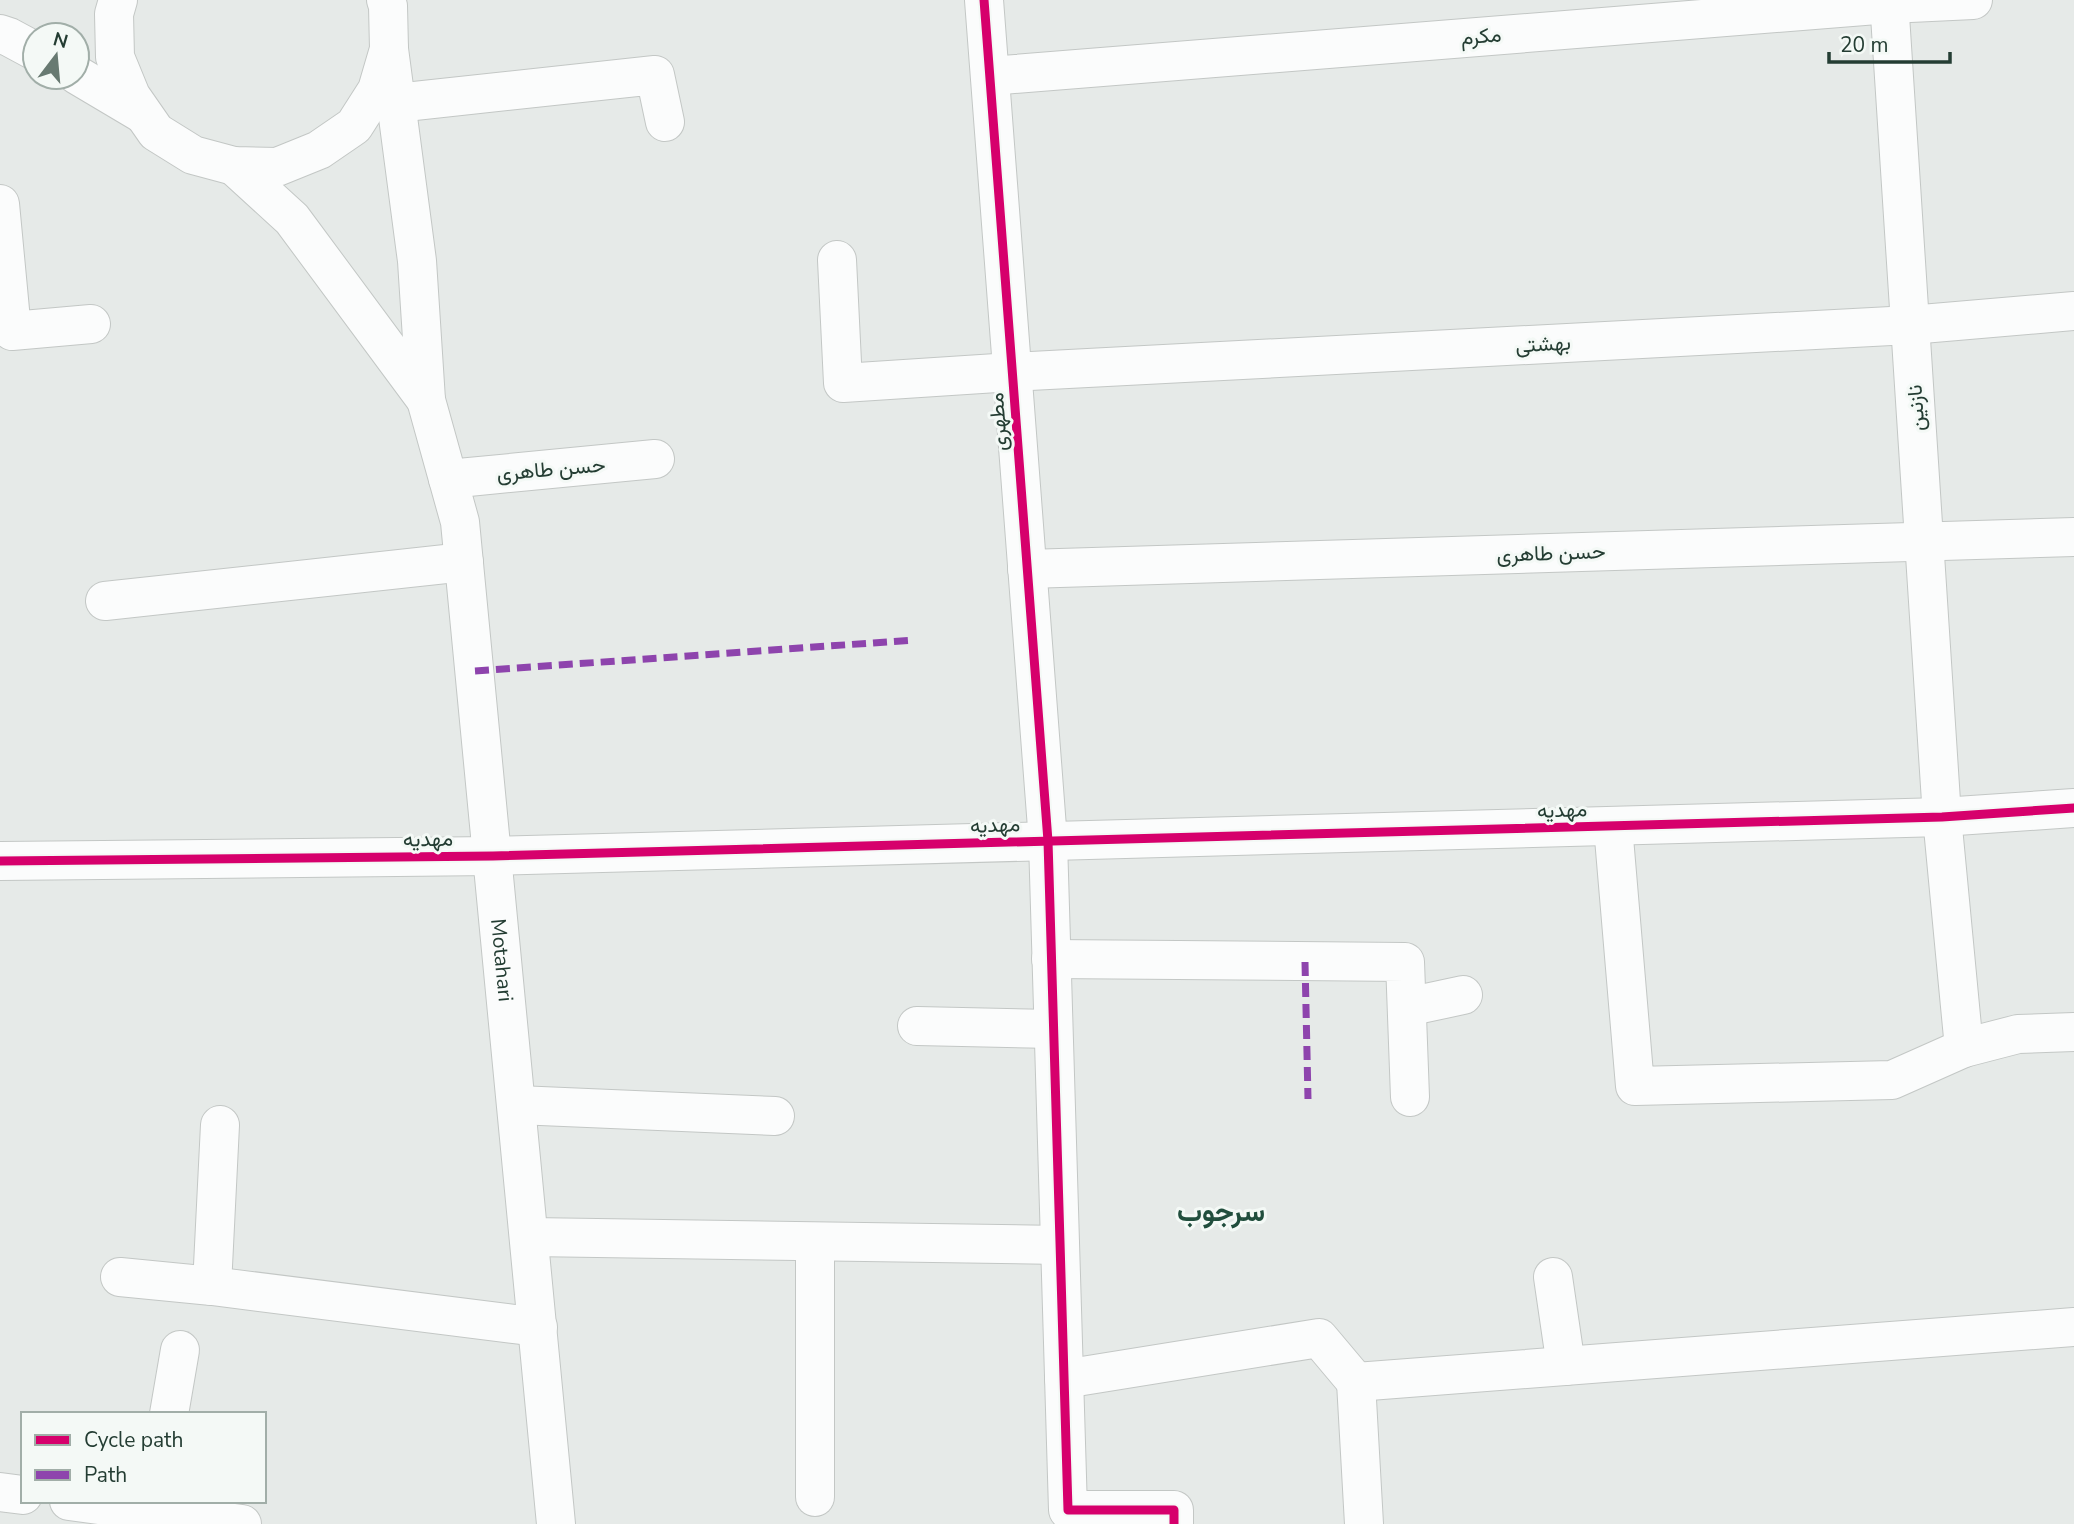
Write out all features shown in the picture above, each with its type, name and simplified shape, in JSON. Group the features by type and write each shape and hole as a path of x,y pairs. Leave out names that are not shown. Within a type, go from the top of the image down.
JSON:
{"street":[{"path":"118,0 114,14 115,57 131,96 156,132 194,155 234,166 277,167 319,150 354,126 377,90 389,49"},
{"path":"386,0 389,49 417,261 426,400"},
{"name":"مطهری","path":"984,0 1048,841 1066,1517"},
{"name":"مکرم","path":"990,76 1889,2 1973,0"},
{"name":"نازنین","path":"1889,2 1942,817 1964,1048"},
{"path":"0,34 21,43"},
{"path":"396,103 655,75 665,122"},
{"path":"91,83 145,115"},
{"path":"234,166 292,219 426,400"},
{"path":"0,205 12,331 90,324"},
{"name":"بهشتی","path":"837,260 843,383 1910,325 2074,311"},
{"name":"Motahari","path":"426,400 460,522 556,1524"},
{"name":"حسن طاهری","path":"448,479 655,459"},
{"name":"حسن طاهری","path":"1027,569 2074,537"},
{"path":"106,601 464,562"},
{"name":"مهدیه","path":"0,862 493,856 1942,817 2074,808"},
{"path":"1613,826 1635,1086 1892,1080 1964,1048 2018,1034 2074,1032"},
{"path":"1051,959 1405,962 1410,1097"},
{"path":"1407,1007 1463,995"},
{"path":"917,1026 1053,1029"},
{"path":"517,1105 775,1116"},
{"path":"212,1286 219,1125"},
{"path":"530,1237 1060,1245"},
{"path":"815,1497 816,1242"},
{"path":"120,1277 538,1327"},
{"path":"1553,1277 1566,1366"},
{"path":"1356,1382 2074,1327"},
{"path":"1064,1379 1319,1338 1356,1382 1364,1524"},
{"path":"169,1412 180,1350"},
{"path":"0,1492 21,1495"},
{"path":"97,1503 154,1507 236,1524"},
{"path":"1066,1517 1174,1510 1174,1524"}],"marked path":[{"path":"475,671 914,640"},
{"path":"1305,962 1308,1099"}],"cycle path":[{"path":"984,0 1048,841 1068,1510 1174,1510 1174,1524"},
{"path":"0,861 493,856 1942,817 2074,808"}],"district":[{"name":"سرجوب","path":"1221,1211"}]}
